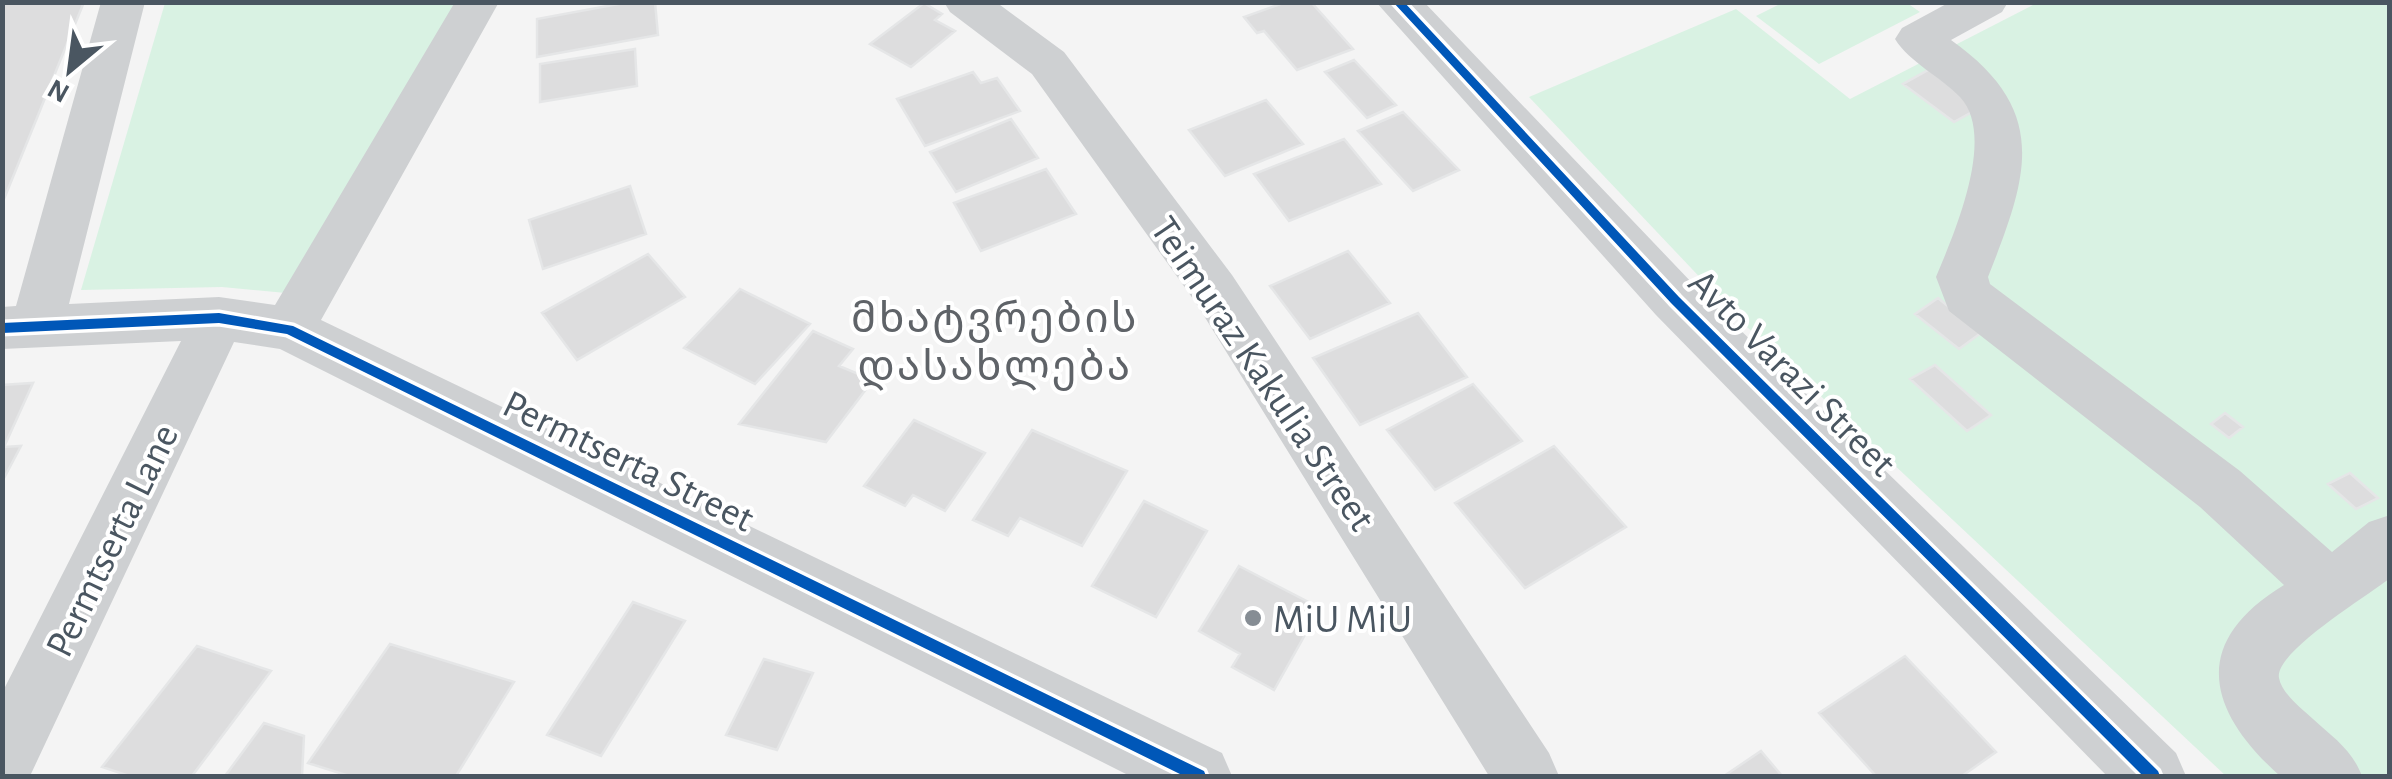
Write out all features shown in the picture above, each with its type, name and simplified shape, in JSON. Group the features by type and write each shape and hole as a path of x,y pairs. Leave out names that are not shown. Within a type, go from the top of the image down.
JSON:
{"street":[{"path":"20,327 124,2"},
{"path":"289,328 477,2"},
{"name":"Teimuraz Kakulia Street","path":"966,2 1048,63 1214,289 1526,776"},
{"name":"Avto Varazi Street","path":"1398,2 1675,300 2153,776"},
{"path":"1958,14 1975,83 1996,119 1990,198 1983,229 1962,277 1968,296 2220,489 2332,588"},
{"name":"Permtserta Street","path":"20,327 219,318 289,328 1199,776"},
{"name":"Permtserta Lane","path":"2,764 219,318"},
{"path":"2329,776 2248,692 2246,672 2263,636 2390,541"}],"green space":[{"path":"1784,2 1907,3 1920,12 1819,64 1756,16"},
{"path":"165,3 461,3 286,293 222,287 81,290"},
{"path":"2037,3 2389,3 2389,776 2226,776 1746,326 1529,97 1736,9 1850,99"}],"building":[{"path":"2,2 84,2 2,204"},
{"path":"629,2 655,2 658,35 537,57 537,19"},
{"path":"1286,2 1311,2 1353,49 1297,70 1264,31 1257,33 1244,17"},
{"path":"924,3 942,14 935,20 955,31 911,67 870,44"},
{"path":"635,49 637,86 540,102 540,64"},
{"path":"1354,60 1396,105 1367,118 1325,72"},
{"path":"1930,69 1981,107 1954,122 1903,84"},
{"path":"973,72 981,83 997,78 1020,111 925,146 897,99"},
{"path":"1266,100 1303,144 1225,176 1189,130"},
{"path":"1403,112 1459,170 1413,191 1358,131"},
{"path":"1011,119 1038,158 956,192 930,152"},
{"path":"1344,139 1381,184 1289,221 1254,174"},
{"path":"1046,169 1076,214 981,251 954,203"},
{"path":"630,186 646,234 543,269 529,220"},
{"path":"1348,251 1390,303 1310,339 1270,286"},
{"path":"648,254 685,297 577,360 542,313"},
{"path":"740,289 810,324 755,384 684,348"},
{"path":"1938,298 1981,333 1959,349 1915,314"},
{"path":"1418,313 1467,377 1360,425 1313,358"},
{"path":"813,331 853,349 839,366 873,380 826,442 739,424"},
{"path":"1935,365 1991,415 1967,431 1910,379"},
{"path":"33,383 4,447 21,446 2,482 2,385"},
{"path":"1473,384 1522,441 1435,490 1387,430"},
{"path":"2225,413 2243,427 2229,438 2211,424"},
{"path":"914,420 985,453 945,511 913,495 905,506 864,486"},
{"path":"1032,430 1127,471 1082,546 1020,518 1008,536 973,520"},
{"path":"1554,446 1626,527 1525,588 1455,503"},
{"path":"2350,473 2378,498 2356,509 2328,484"},
{"path":"1144,501 1207,531 1156,617 1092,586"},
{"path":"1239,566 1320,608 1274,690 1232,667 1240,654 1199,631"},
{"path":"633,602 685,621 601,756 547,735"},
{"path":"390,644 514,682 456,776 349,776 308,763"},
{"path":"197,646 271,671 192,776 129,776 102,767"},
{"path":"1905,656 1996,752 1962,776 1876,776 1819,713"},
{"path":"764,659 813,673 777,750 726,735"},
{"path":"264,723 304,736 302,776 225,776"},
{"path":"1761,751 1782,776 1724,776"}],"cycle path":[{"path":"1398,2 1675,300 2153,776"},
{"path":"2,328 219,318 289,329 1199,776"}],"place":[{"name":"MiU MiU","path":"1253,618"}],"district":[{"name":"მხატვრების დასახლება","path":"995,341"}]}
